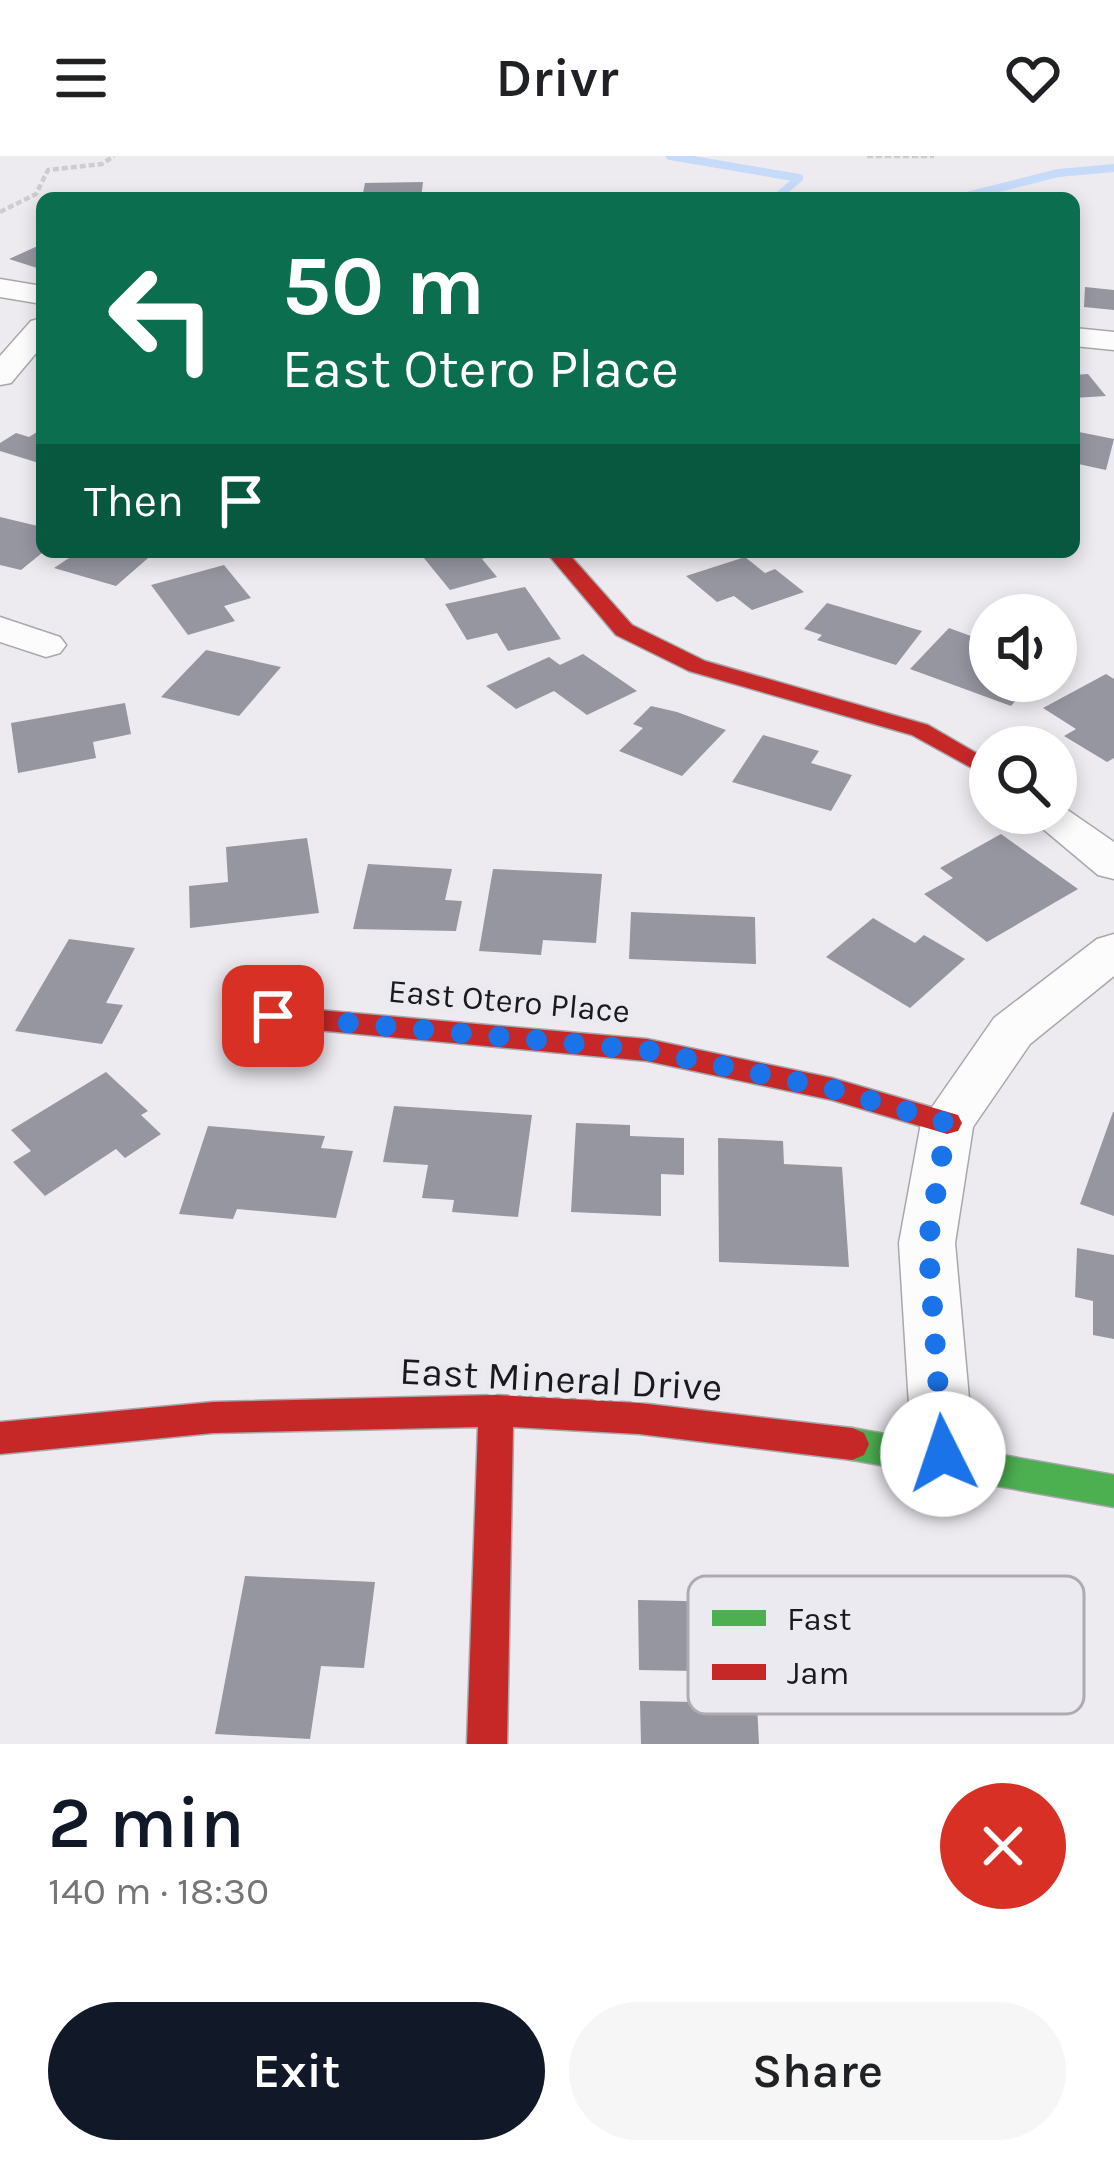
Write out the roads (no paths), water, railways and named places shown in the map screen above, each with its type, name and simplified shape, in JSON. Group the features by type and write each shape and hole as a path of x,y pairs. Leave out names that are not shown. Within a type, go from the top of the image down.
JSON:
{"street":[{"path":"0,288 36,294"},
{"path":"0,376 36,334"},
{"path":"1080,338 1114,341"},
{"path":"561,558 624,630 697,666 920,730 969,759"},
{"path":"0,629 46,645"},
{"path":"1074,834 1114,864"},
{"path":"943,1454 928,1243 947,1123 1012,1031 1114,951"},
{"name":"East Otero Place","path":"273,1016 646,1050 832,1089 947,1123"},
{"name":"East Mineral Drive","path":"0,1438 338,1407 651,1417 943,1454 1114,1491"},
{"path":"487,1744 496,1410"}],"waterway":[{"path":"670,156 799,178 783,192"},
{"path":"983,192 1058,173 1114,168"}]}
